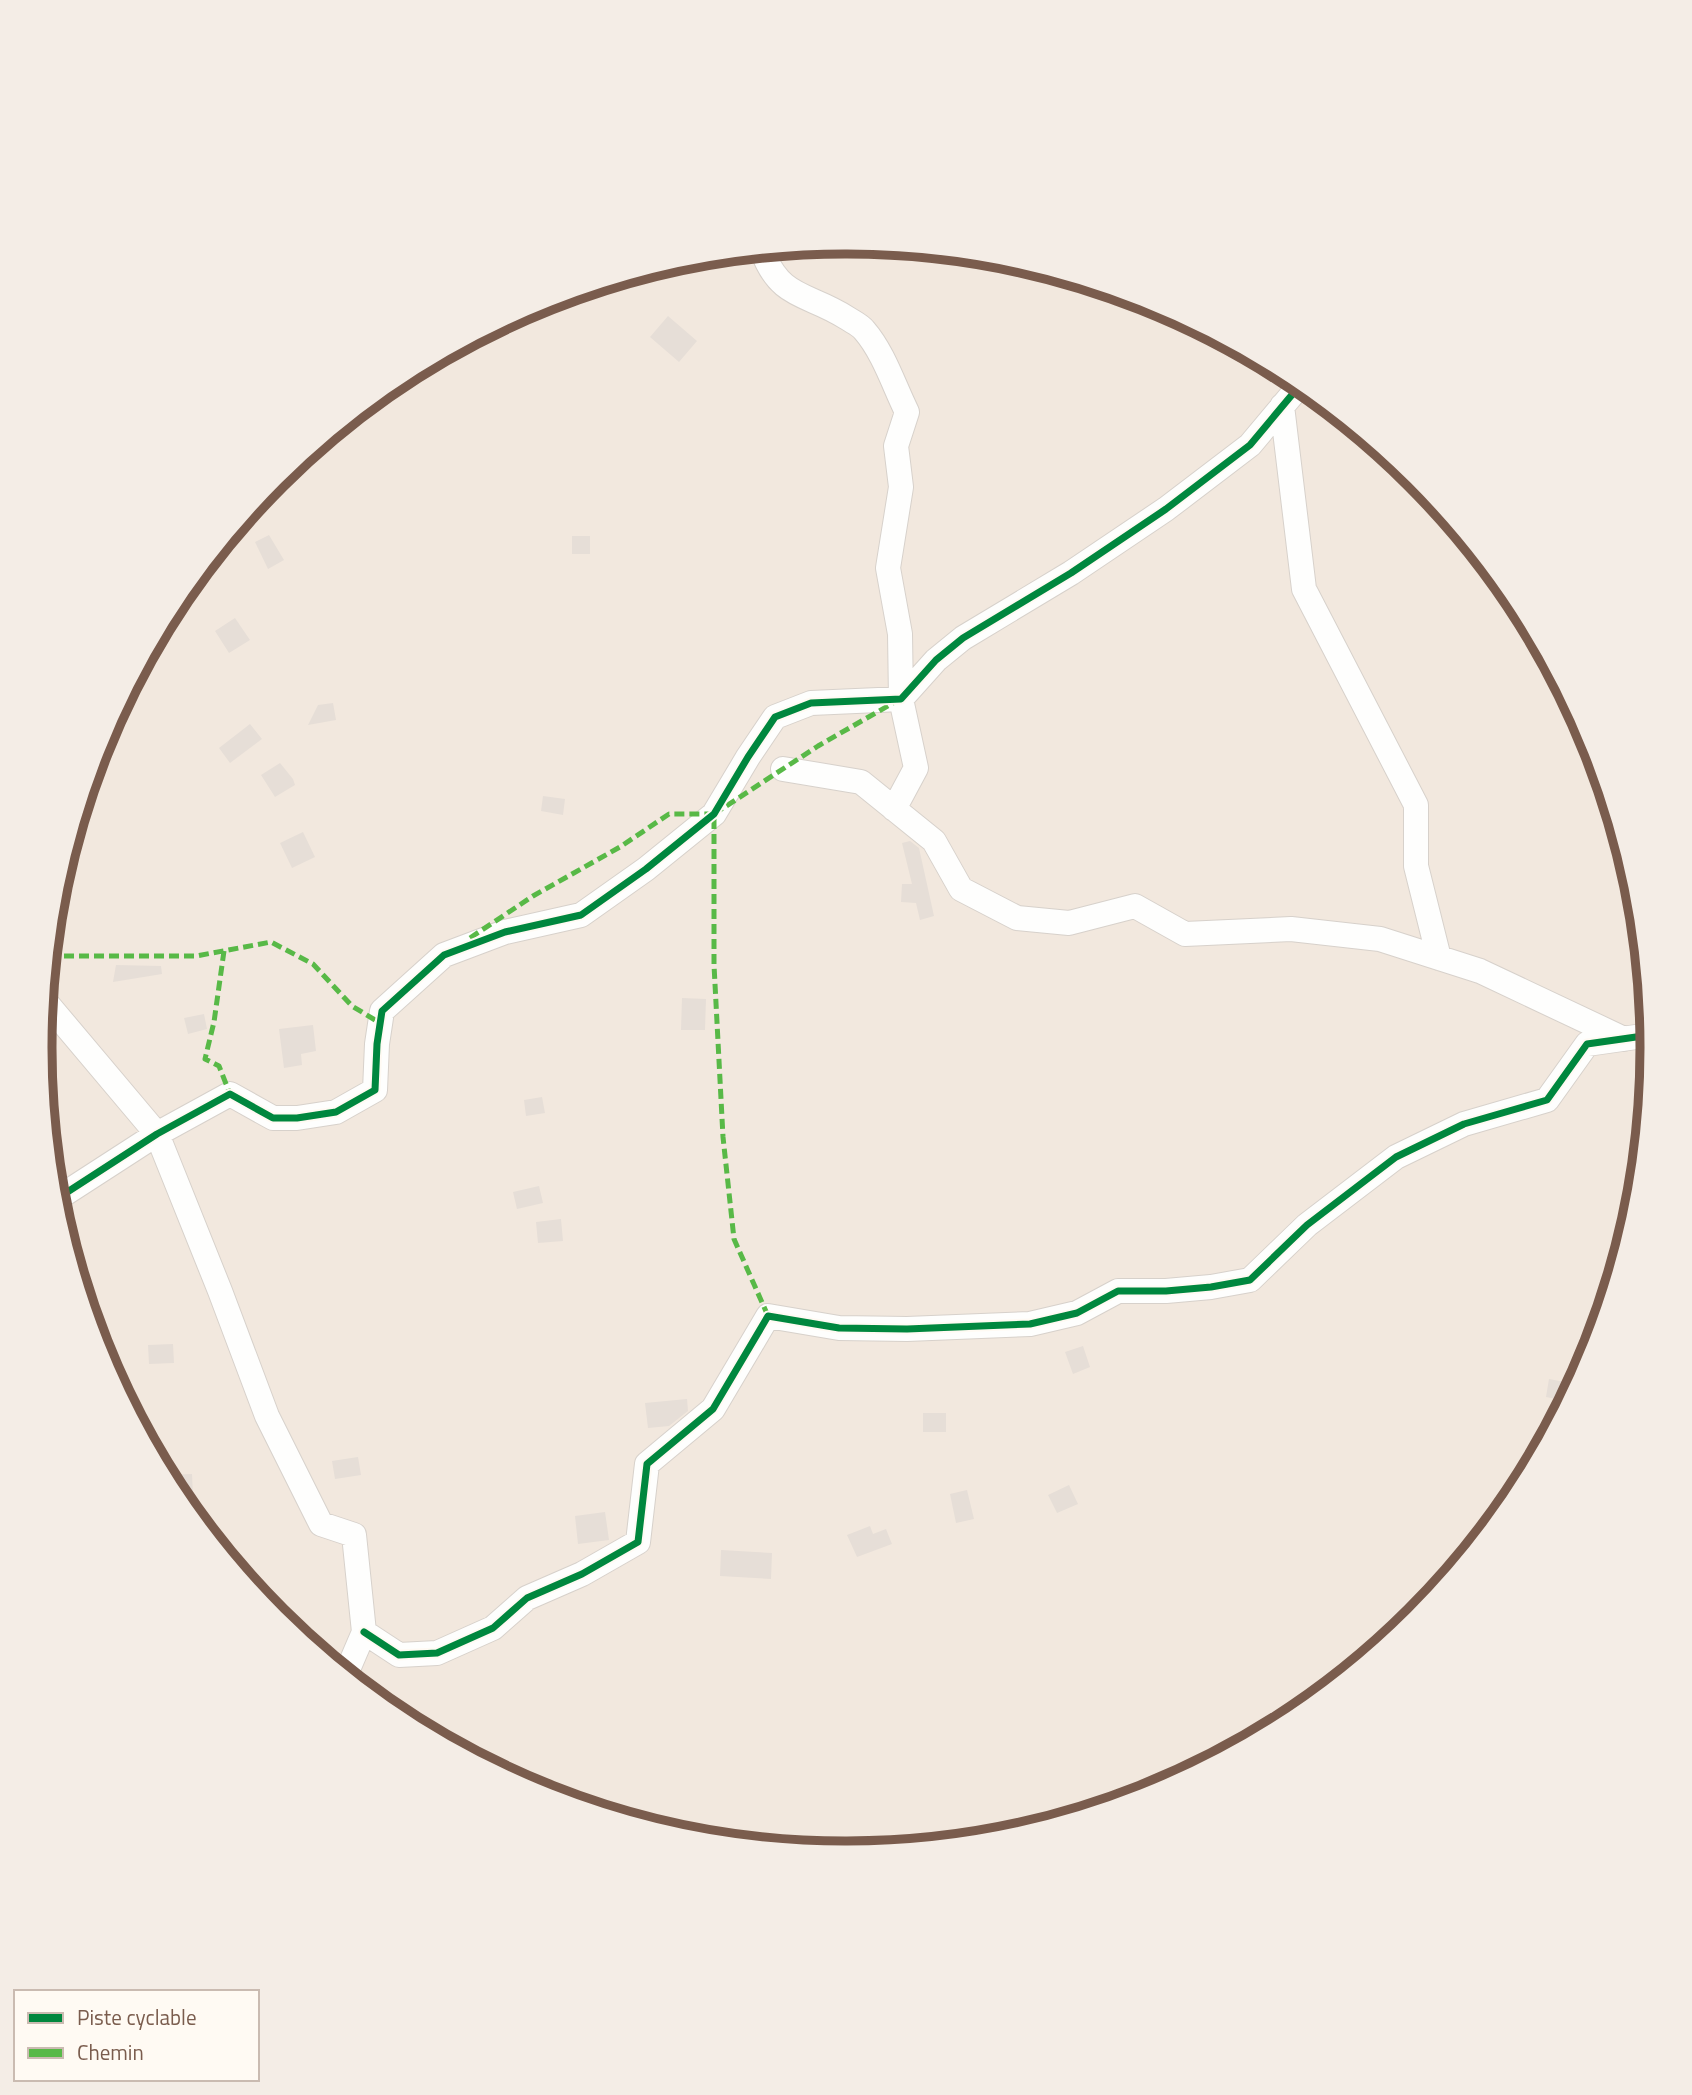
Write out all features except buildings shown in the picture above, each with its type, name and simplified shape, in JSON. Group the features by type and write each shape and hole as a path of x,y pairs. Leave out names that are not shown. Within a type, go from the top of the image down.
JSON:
{"street":[{"path":"765,259 769,270 795,294 832,308 863,329 881,357 906,412 896,446 901,487 888,568 900,634 901,699 916,768 894,809"},
{"path":"66,1193 157,1134 230,1094 273,1118 297,1118 336,1112 374,1090 382,1011 444,956 505,932 581,915 713,814 775,717 811,703 901,699 936,660 963,638 1071,573 1166,509 1250,445 1294,393"},
{"path":"1282,406 1304,589 1416,805 1416,866 1439,958"},
{"path":"783,769 861,782 934,841 961,889 1017,918 1069,923 1135,906 1185,934 1291,929 1380,939 1480,971 1624,1039"},
{"path":"53,1011 157,1134 267,1416 321,1524 354,1535 364,1632 349,1666"},
{"path":"364,1632 400,1655 437,1653 493,1628 527,1598 582,1574 638,1542 647,1464 713,1409 768,1316 839,1328 907,1329 1030,1324 1077,1313 1118,1292 1166,1292 1250,1280 1307,1225 1396,1157 1464,1124 1547,1100 1587,1044 1640,1037"}],"shaded area":[{"path":"846,254 898,256 1001,269 1051,281 1150,314 1197,336 1243,360 1329,418 1407,486 1443,524 1476,564 1533,651 1558,697 1597,792 1612,842 1633,944 1640,1048 1638,1099 1633,1151 1612,1253 1597,1303 1558,1398 1506,1488 1476,1531 1443,1571 1369,1644 1329,1677 1243,1735 1150,1781 1101,1799 1001,1826 950,1834 846,1841 794,1839 691,1826 641,1814 542,1781 495,1759 449,1735 363,1677 285,1609 249,1571 216,1531 159,1444 134,1398 95,1303 80,1253 59,1151 52,1048 54,996 59,944 80,842 95,792 134,697 186,607 216,564 249,524 323,451 363,418 449,360 542,314 591,296 691,269 742,261"}],"marked path":[{"path":"768,1316 734,1239 723,1137 714,965 714,814 818,746 893,703"},
{"path":"470,938 533,896 620,847 669,814 714,814"},
{"path":"58,956 196,956 271,942 313,964 352,1006 380,1023"},
{"path":"224,951 214,1022 205,1059 219,1066 230,1094"}],"cycle path":[{"path":"66,1193 157,1134 230,1094 273,1118 297,1118 336,1112 375,1090 382,1011 444,955 505,932 581,915 646,869 714,814 775,717 811,703 901,699 936,660 963,638 1071,573 1166,509 1250,445 1294,393"},
{"path":"364,1632 399,1655 437,1653 493,1628 527,1598 582,1574 638,1542 647,1464 713,1409 768,1316 839,1328 907,1329 1030,1324 1077,1313 1118,1291 1166,1291 1250,1280 1307,1225 1396,1157 1464,1124 1547,1100 1587,1044 1640,1036"}]}
